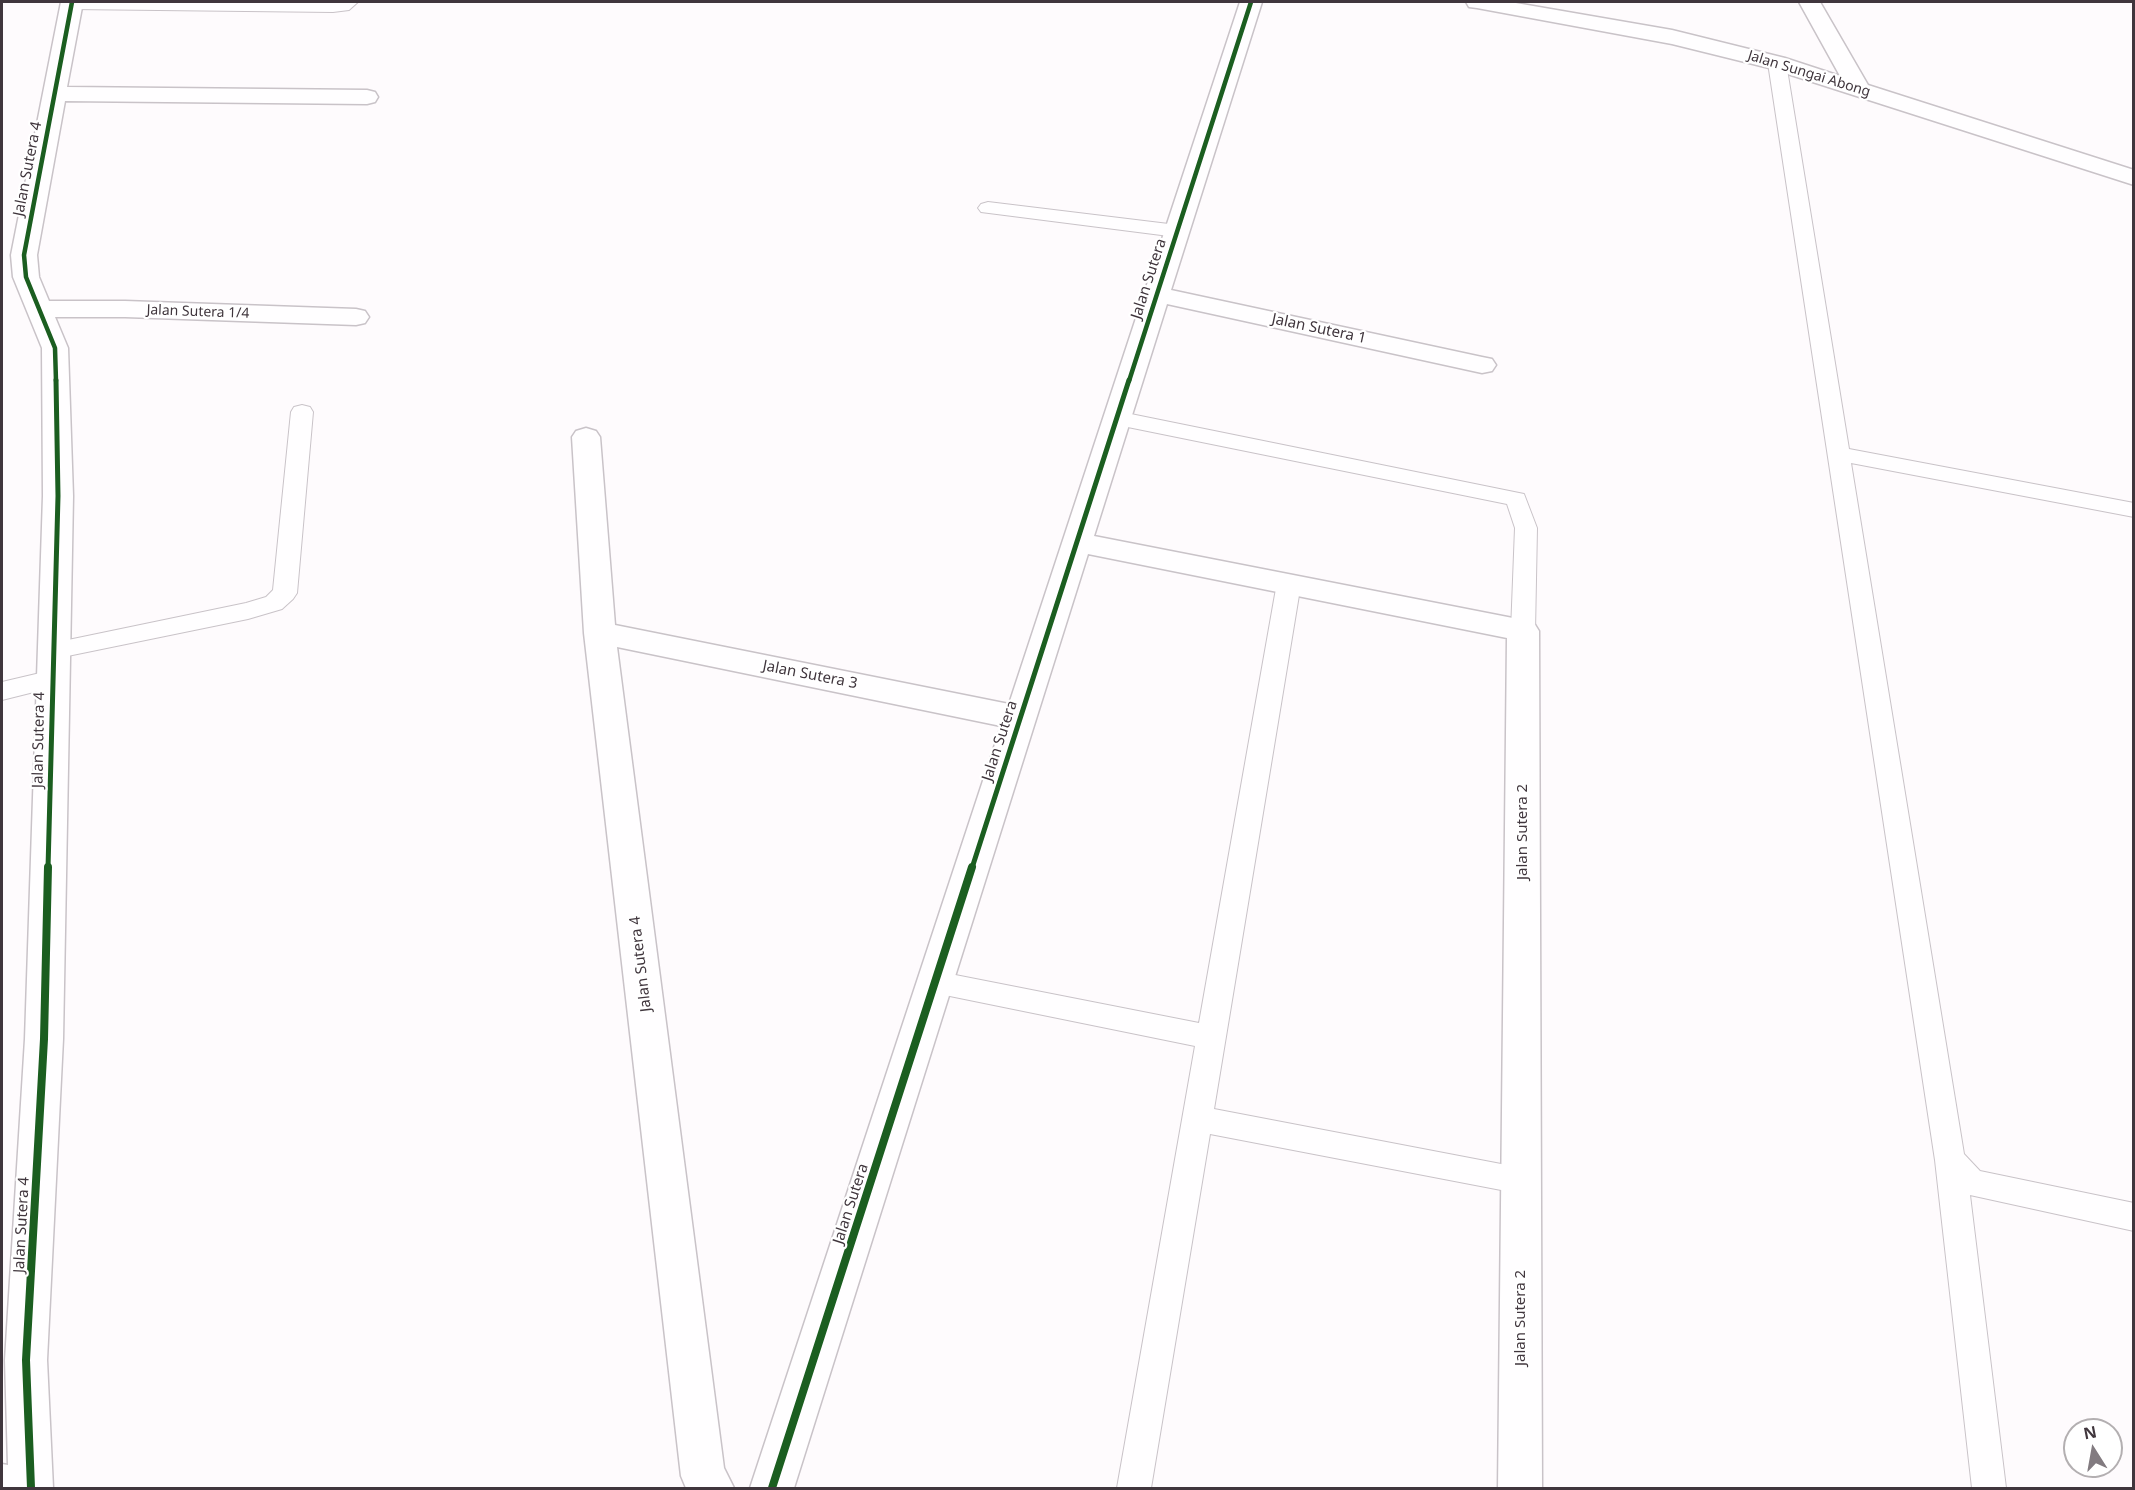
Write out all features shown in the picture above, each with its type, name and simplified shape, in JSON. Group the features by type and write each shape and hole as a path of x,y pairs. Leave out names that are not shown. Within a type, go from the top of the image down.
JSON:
{"street":[{"name":"Jalan Sutera","path":"772,1488 1251,2"},
{"name":"Jalan Sungai Abong","path":"1477,2 1672,37 1777,63 2133,178"},
{"path":"1810,2 1859,89"},
{"name":"Jalan Sutera 4","path":"31,1488 26,1360 44,1039 58,496 55,348 26,276 24,255 72,3"},
{"path":"55,94 367,97"},
{"name":"Jalan Sutera 1","path":"1156,294 1482,365"},
{"name":"Jalan Sutera 1/4","path":"40,309 125,309 356,317"},
{"name":"Jalan Sutera 4","path":"586,437 600,633 703,1476 712,1488"},
{"path":"1077,542 1523,631"},
{"name":"Jalan Sutera 2","path":"1520,1488 1523,631"},
{"name":"Jalan Sutera 3","path":"600,633 1020,717"},
{"path":"2,1485 14,1488"}],"lane":[{"path":"72,3 333,7 344,6 350,2"},
{"path":"1777,63 1950,1160 1989,1488"},
{"path":"988,208 1177,231"},
{"path":"2,691 53,665 274,603 285,592 302,412"},
{"path":"1116,418 1515,499 1526,528 1523,631"},
{"path":"1839,454 2133,510"},
{"path":"1134,1488 1289,583"},
{"path":"935,982 1210,1037"},
{"path":"1197,1119 1522,1181"},
{"path":"1950,1160 1971,1182 2133,1217"}],"cycle path":[{"path":"31,1488 26,1360 44,1039 58,496 55,348 26,277 24,255 72,2"},
{"path":"772,1488 1251,2"}]}
